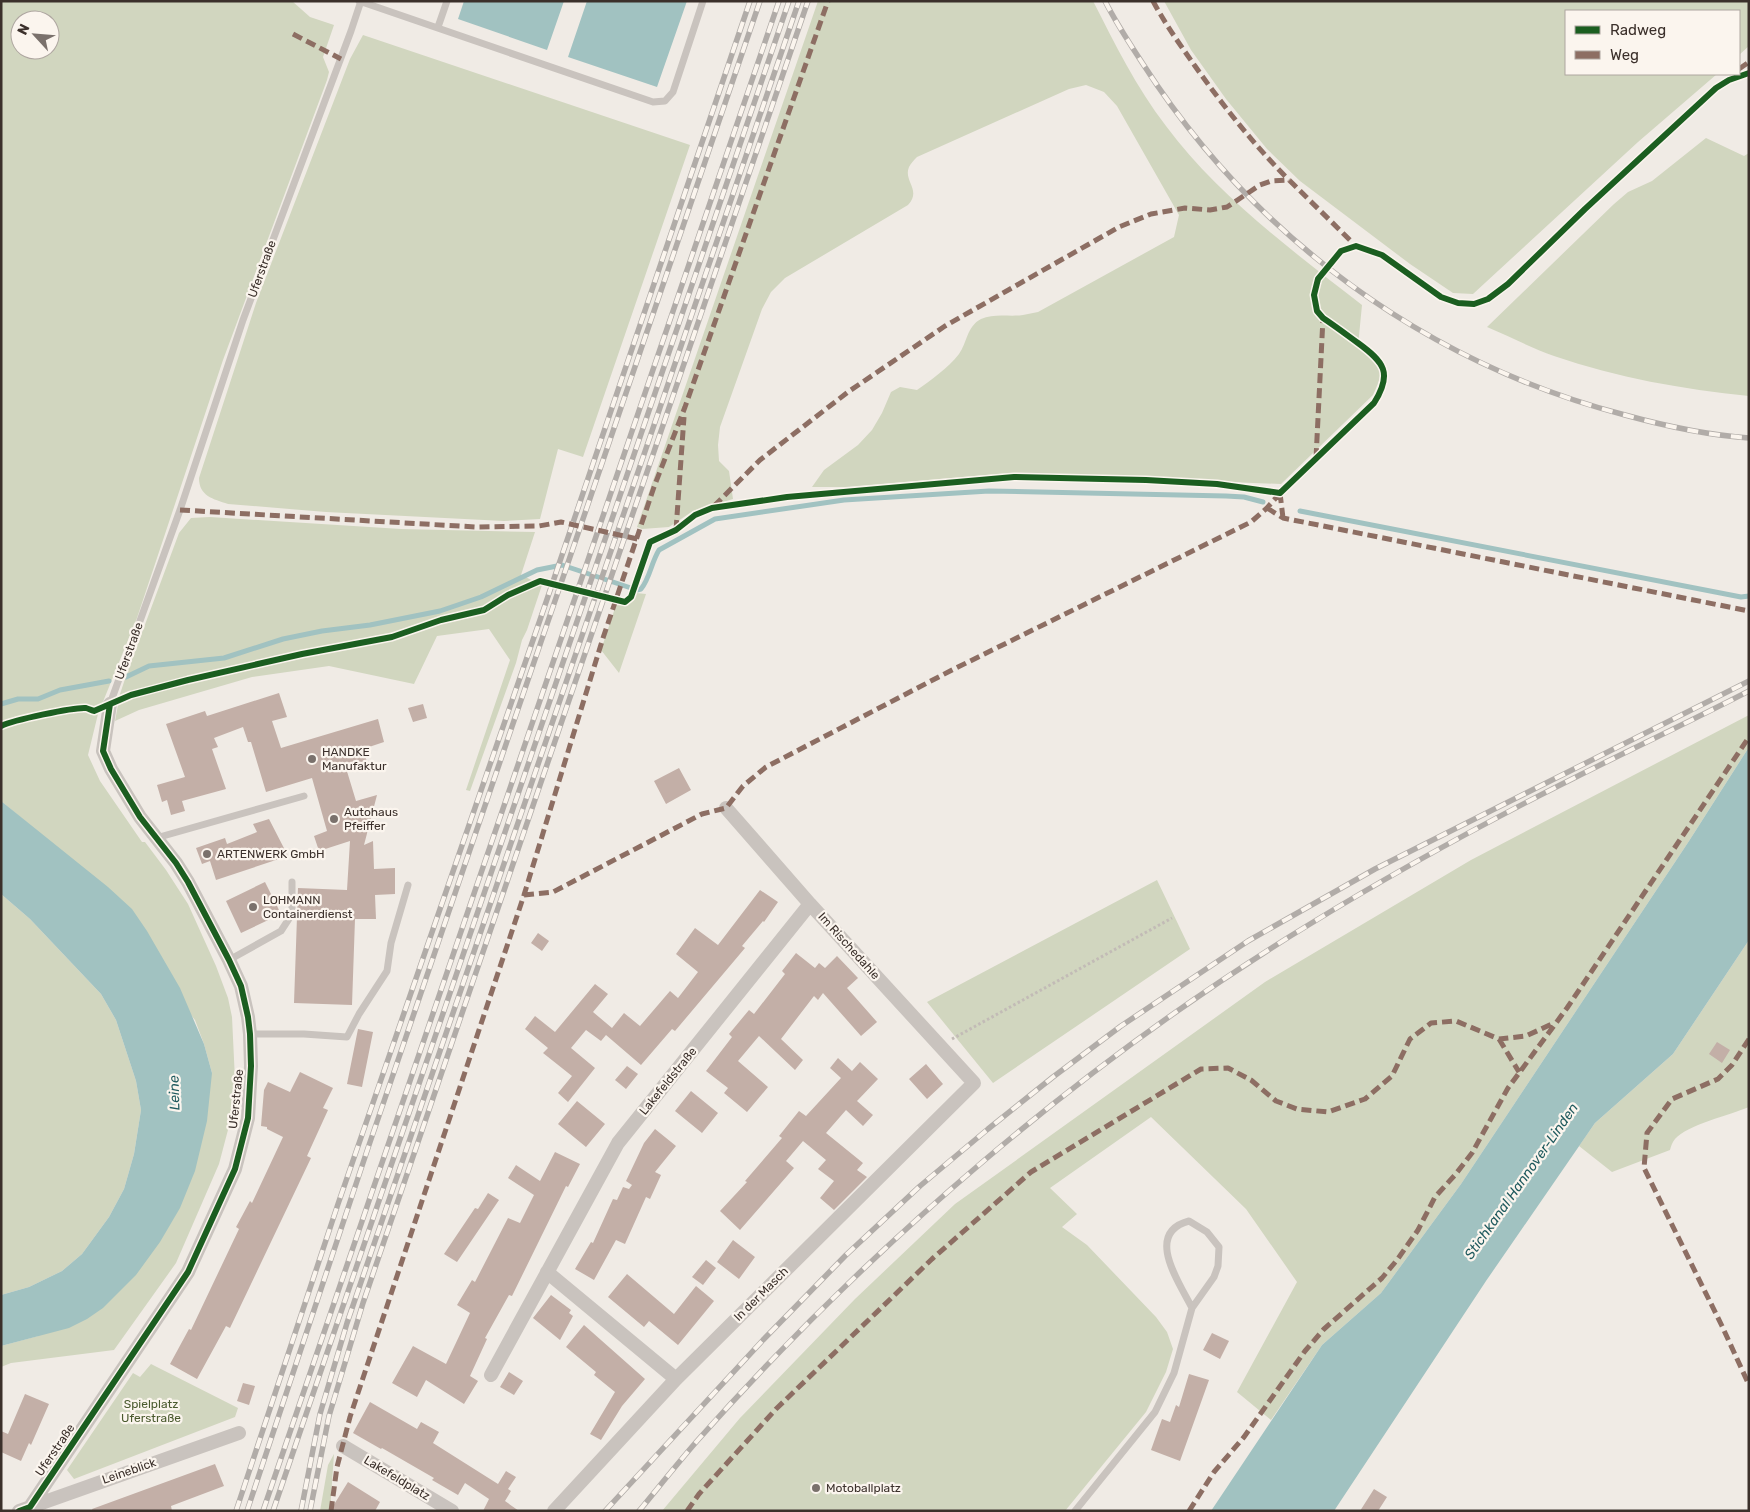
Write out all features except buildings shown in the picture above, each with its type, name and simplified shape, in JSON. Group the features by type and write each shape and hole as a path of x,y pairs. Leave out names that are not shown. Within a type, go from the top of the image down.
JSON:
{"street":[{"name":"Uferstraße","path":"25,1509 188,1272 235,1169 244,1140 249,1100 250,1034 241,986 188,882 128,799 111,769 103,751 110,704"},
{"name":"Im Rischedahle","path":"726,808 810,904 974,1083"},
{"name":"Lakefeldstraße","path":"491,1375 618,1142 810,904"},
{"name":"In der Masch","path":"554,1511 676,1380 974,1083"},
{"path":"547,1272 676,1380"},
{"name":"Leineblick","path":"25,1509 239,1433"},
{"name":"Lakefeldplatz","path":"342,1446 452,1511"}],"lane":[{"path":"360,1 654,102 665,101 673,92 703,1"},
{"name":"Uferstraße","path":"110,704 180,510 243,320 351,31 360,1"},
{"path":"438,27 447,1"},
{"path":"156,838 304,796"},
{"path":"229,960 281,931 292,914 292,882"},
{"path":"250,1034 304,1034 347,1037 359,1014 387,971 391,943 408,885"},
{"path":"1074,1511 1155,1412 1174,1373 1192,1308 1214,1277 1218,1266 1218,1247 1207,1232 1189,1221 1182,1223 1166,1239 1167,1254 1171,1266 1192,1308"}],"path":[{"path":"940,1046 1172,918"}],"green space":[{"path":"1,1 292,1 310,17 334,25 323,57 329,72 327,80 223,360 137,618 98,714 88,755 100,781 142,842 145,842 166,870 188,904 216,966 228,998 232,1017 235,1080 229,1126 219,1164 176,1263 114,1350 11,1363 1,1367 1,1346 38,1336 212,1073 195,1020 49,841 1,801"},
{"path":"818,1 1093,1 1126,65 1145,96 1186,151 1232,199 1258,222 1362,305 1358,346 1377,361 1380,372 1380,378 1373,395 1281,484 1010,473 845,487 812,487 824,470 858,445 872,430 891,392 900,387 917,390 950,364 962,350 970,330 976,322 991,316 1018,316 1038,312 1174,237 1179,215 1117,106 1104,92 1086,85 1069,89 917,157 908,172 913,195 908,205 785,278 771,292 762,309 720,427 719,461 729,471 733,499 693,511 669,527 642,529 637,527"},
{"path":"1164,1 1749,1 1749,46 1740,54 1740,10 1565,10 1565,75 1716,75 1638,142 1473,294 1453,293 1410,264 1300,181 1267,149 1226,99 1191,50"},
{"path":"363,35 690,145 583,457 558,449 540,519 504,521 326,512 228,504 208,496 201,489 199,478 256,303 350,59"},
{"path":"1706,138 1744,156 1749,153 1749,396 1675,386 1602,371 1545,353 1487,327 1614,204 1628,192 1652,181"},
{"path":"210,517 401,529 535,532 521,575 542,585 470,791 466,790 510,660 489,629 437,636 414,684 329,666 252,677 139,710 115,721 120,694 127,673 179,533 191,518"},
{"path":"636,593 646,594 619,673 601,650 616,605 629,603"},
{"path":"1749,715 1749,747 1689,841 1461,1184 1381,1293 1322,1345 1271,1420 1237,1392 1297,1282 1246,1209 1151,1117 1050,1188 1077,1214 1062,1227 1087,1245 1156,1317 1167,1332 1173,1349 1166,1372 1146,1412 1065,1511 662,1511 740,1418 855,1299 955,1204 1265,982 1471,860"},
{"path":"1157,880 1190,949 993,1083 927,1002"},
{"path":"1,894 30,919 101,994 116,1020 136,1081 141,1110 134,1154 124,1189 109,1217 82,1254 62,1271 29,1287 1,1295"},
{"path":"1749,940 1749,1107 1689,1129 1675,1139 1670,1150 1612,1172 1579,1146 1595,1123 1673,1054"},
{"name":"Spielplatz Uferstraße","path":"151,1364 238,1408 235,1417 74,1479 67,1470 133,1373 140,1377"},
{"path":"334,1454 330,1511 320,1511 328,1465"}],"water":[{"path":"464,1 564,1 547,50 458,19"},
{"path":"587,1 687,1 657,87 568,57"},
{"name":"Stichkanal Hannover-Linden","path":"1749,747 1749,940 1673,1054 1595,1123 1486,1281 1334,1511 1211,1511 1322,1345 1381,1293 1461,1184 1689,841"},
{"name":"Leine","path":"1,801 108,887 132,909 180,988 204,1044 212,1073 207,1121 195,1171 180,1208 160,1242 136,1275 103,1308 87,1319 69,1328 1,1346 1,1295 29,1287 62,1271 82,1254 109,1217 124,1189 134,1154 141,1110 136,1081 116,1020 101,994 30,919 1,894"}],"waterway":[{"path":"126,677 149,666 224,658 283,639 440,611 481,597 537,570 562,565 637,590 641,589 659,550 715,519 844,500 989,491 1226,496 1244,497 1263,502"},
{"path":"1300,511 1741,597 1749,596"},
{"path":"1,704 18,699 38,699 60,690 109,681"}],"railway":[{"path":"236,1511 338,1204 541,617 750,1"},
{"path":"247,1511 368,1148 760,1"},
{"path":"263,1511 779,1"},
{"path":"273,1511 789,1"},
{"path":"301,1511 320,1414 347,1323 799,1"},
{"path":"310,1511 329,1416 363,1303 808,1"},
{"path":"1105,1 1143,64 1187,127 1237,185 1292,237 1351,285 1414,327 1481,363 1551,392 1655,423 1733,437 1749,438"},
{"path":"605,1511 763,1340 846,1255 920,1186 988,1129 1121,1026 1248,941 1375,869 1749,681"},
{"path":"639,1511 697,1441 764,1368 835,1296 985,1160 1063,1096 1144,1035 1226,977 1310,924 1410,865 1546,792 1749,691"}],"marked path":[{"path":"331,1511 337,1467 350,1417 524,895 603,638 654,487 685,407 828,1"},
{"path":"1153,1 1173,35 1217,96 1289,180"},
{"path":"293,34 341,59"},
{"path":"1740,68 1749,62"},
{"path":"714,506 760,460 848,392 945,326 1119,227 1151,214 1185,208 1210,210 1227,207 1260,185 1271,181 1289,180 1359,247"},
{"path":"1316,458 1323,318"},
{"path":"676,530 684,417"},
{"path":"524,895 553,892 702,814 726,808 743,786 766,767 952,670 1251,522 1281,492"},
{"path":"1280,493 1283,518"},
{"path":"1267,508 1283,518 1749,611"},
{"path":"180,510 476,527 539,526 561,522 642,540"},
{"path":"1189,1511 1214,1472 1244,1437 1305,1351 1324,1329 1382,1278 1397,1260 1418,1230 1435,1197 1472,1153 1508,1088 1567,1008 1749,737"},
{"path":"687,1511 699,1494 776,1409 932,1259 1031,1172 1201,1069 1228,1068 1251,1080 1276,1101 1297,1109 1328,1112 1365,1099 1392,1076 1410,1039 1431,1023 1456,1021 1499,1039 1526,1036 1554,1023"},
{"path":"1499,1039 1519,1072"},
{"path":"1749,1039 1732,1065 1718,1079 1672,1099 1647,1133 1644,1168 1749,1385"}],"cycle path":[{"path":"1,726 30,717 69,710 86,708 94,711 131,695 188,680 302,654 392,637 441,620 484,610 508,595 540,581 625,602 631,597 650,542 676,530 695,515 712,508 787,497 1014,477 1146,480 1217,484 1280,493 1374,403 1383,384 1383,369 1374,356 1323,318 1317,311 1314,295 1318,279 1341,251 1356,246 1382,255 1441,297 1458,303 1474,304 1488,299 1508,284 1585,209 1716,88 1729,80 1749,73"},
{"path":"19,1511 30,1507 188,1272 235,1169 248,1118 251,1066 250,1034 241,986 188,882 176,863 140,817 111,769 103,751 110,704"}],"place":[{"name":"HANDKE Manufaktur","path":"312,759"},
{"name":"Autohaus Pfeiffer","path":"334,819"},
{"name":"ARTENWERK GmbH","path":"207,854"},
{"name":"LOHMANN Containerdienst","path":"253,907"},
{"name":"Motoballplatz","path":"816,1488"}]}
